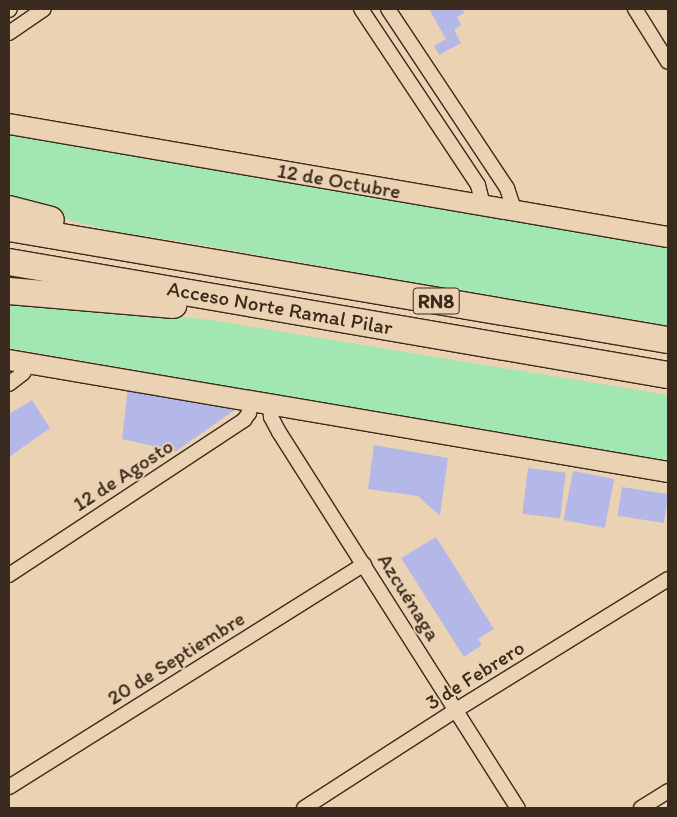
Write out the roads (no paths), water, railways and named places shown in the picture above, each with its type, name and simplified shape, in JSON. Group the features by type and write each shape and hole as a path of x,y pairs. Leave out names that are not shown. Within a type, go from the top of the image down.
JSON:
{"highway":[{"path":"9,209 204,262"},
{"name":"Acceso Norte Ramal Pilar","path":"9,228 668,340"},
{"name":"Acceso Norte Ramal Pilar","path":"9,262 668,375"},
{"path":"9,292 360,321"}],"street":[{"path":"9,33 44,9"},
{"path":"361,9 478,185 483,205"},
{"path":"388,9 439,83 507,188 515,212"},
{"path":"635,9 668,62"},
{"path":"420,96 439,83"},
{"name":"12 de Octubre","path":"9,124 668,237"},
{"path":"9,360 30,362 270,406 668,472"},
{"path":"9,384 23,373 30,362"},
{"name":"12 de Agosto","path":"9,575 244,420 249,413 249,402"},
{"name":"Azcuénaga","path":"270,406 271,417 279,432 518,808"},
{"name":"20 de Septiembre","path":"9,787 364,564"},
{"name":"3 de Febrero","path":"304,808 456,710 668,579"},
{"path":"641,808 668,791"}]}
